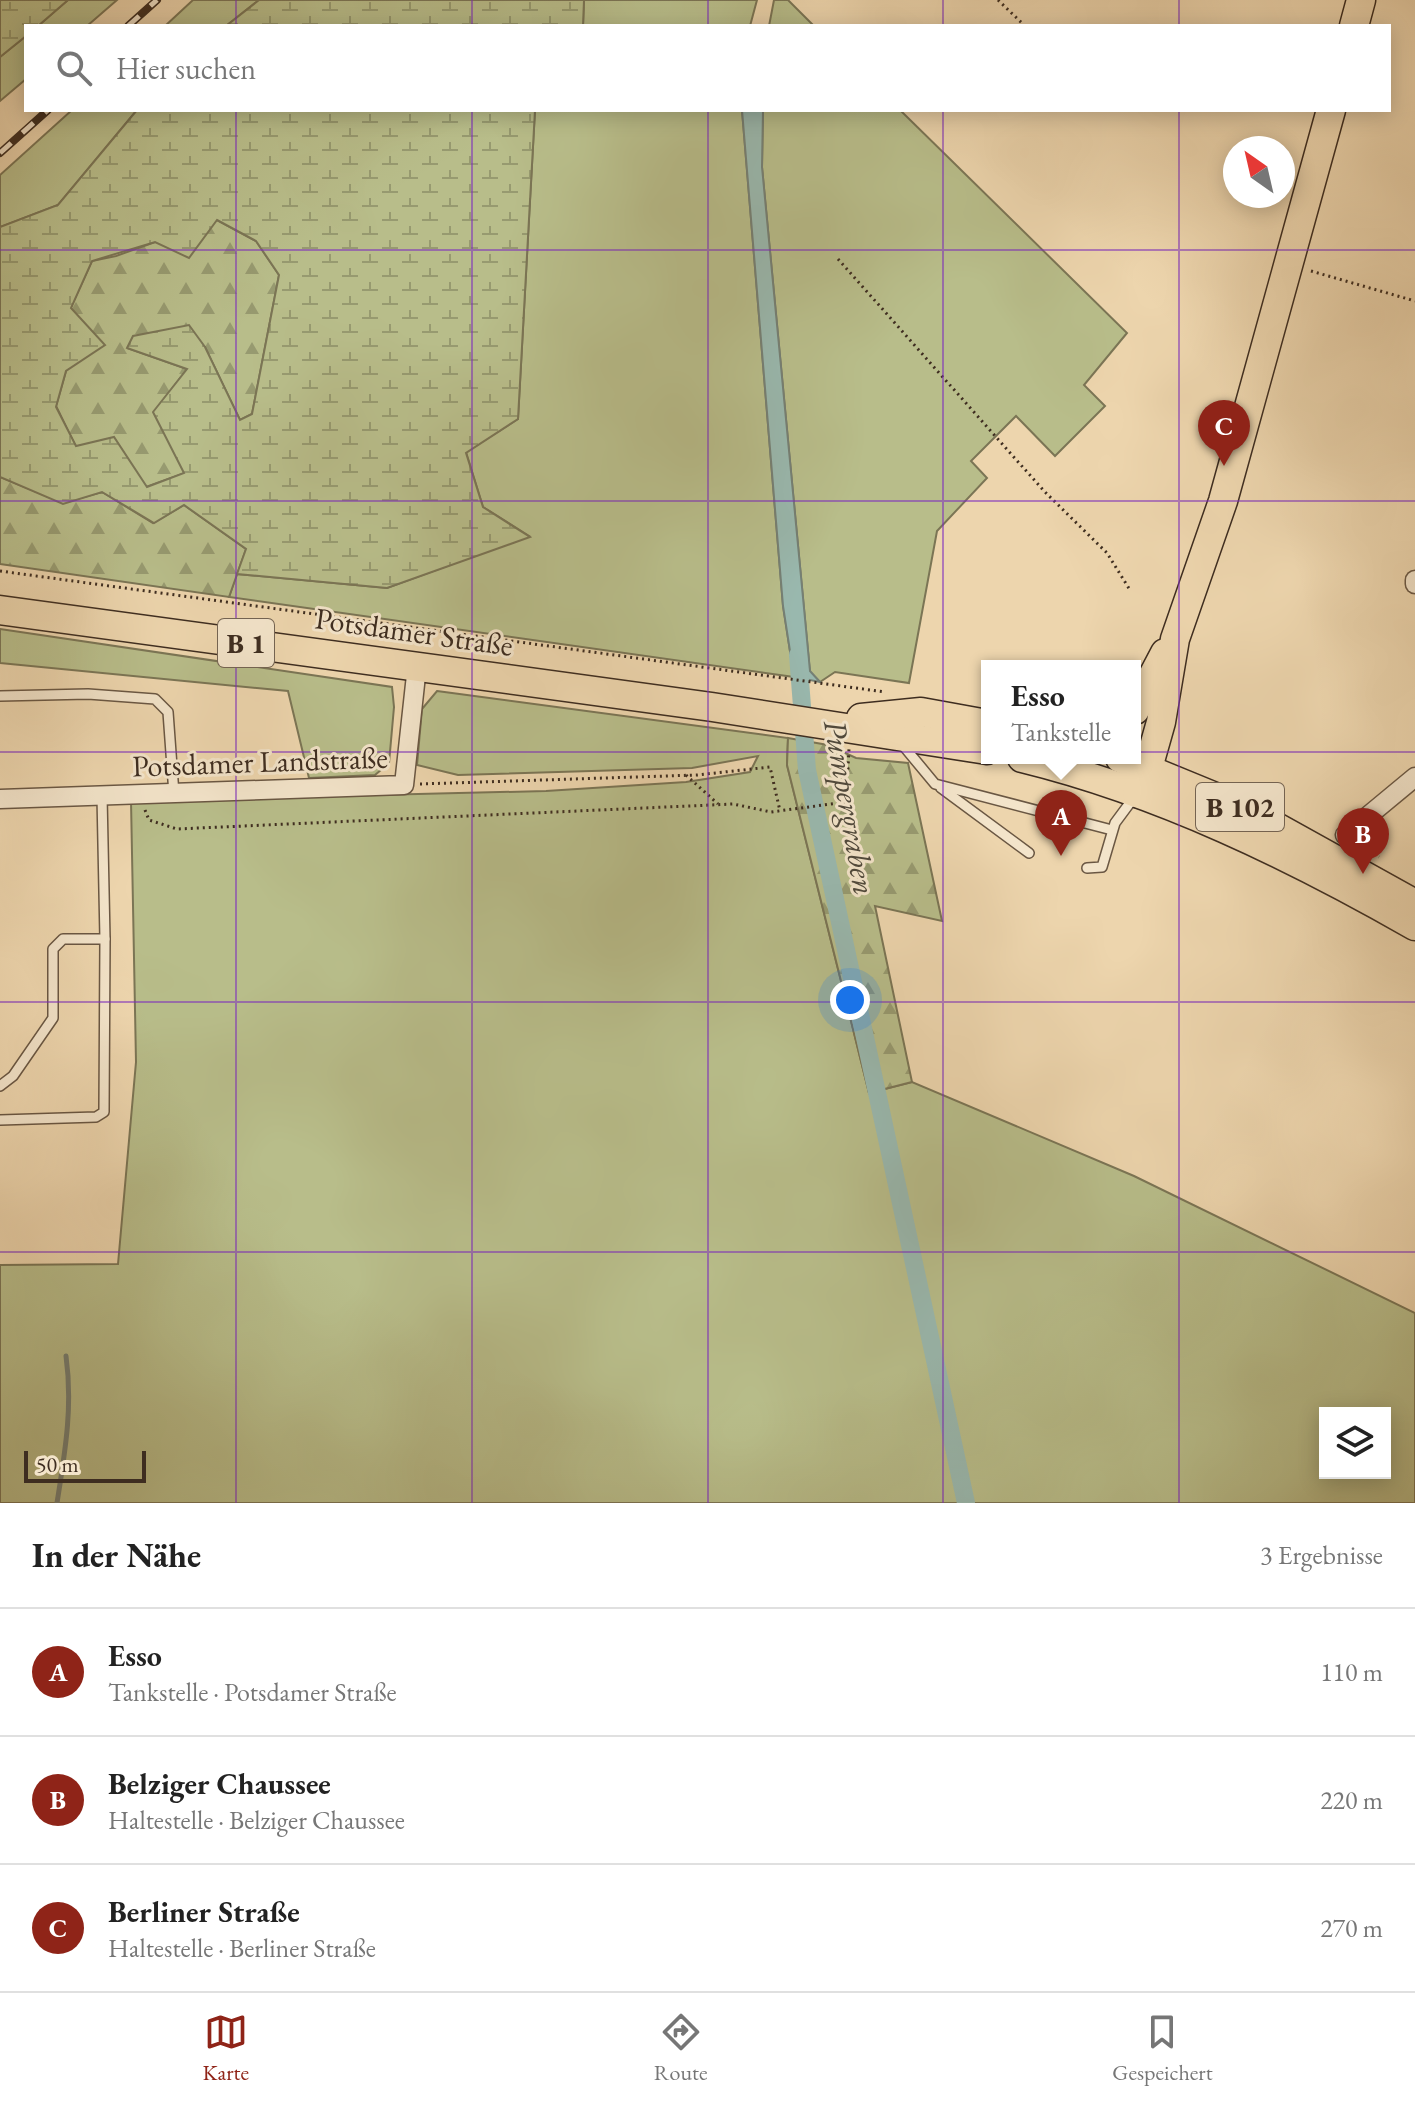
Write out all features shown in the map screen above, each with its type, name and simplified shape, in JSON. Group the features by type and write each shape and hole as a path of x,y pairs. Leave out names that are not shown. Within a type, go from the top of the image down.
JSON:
{"main road":[{"path":"1355,24 1361,0"},
{"path":"1135,783 1161,722 1175,639 1226,491 1330,112"},
{"name":"Potsdamer Straße","path":"0,610 894,733 981,749"},
{"path":"1141,699 1175,639"},
{"name":"Potsdamer Straße","path":"818,723 921,712 981,723"},
{"path":"1049,764 1135,783"},
{"path":"1121,764 1135,783"},
{"name":"B 102","path":"1135,783 1242,808 1415,904"},
{"name":"B 102","path":"1135,783 1299,862 1415,926"}],"street":[{"name":"Potsdamer Landstraße","path":"0,799 404,785 417,666"},
{"path":"1345,835 1415,777"}],"lane":[{"path":"0,696 88,694 155,699 168,712 174,794"},
{"path":"894,733 935,784 1029,853"},
{"path":"1087,868 1102,867 1112,830 1135,783"},
{"path":"935,784 1112,830"},
{"path":"0,1120 96,1117 104,1112 102,796"},
{"path":"0,1086 13,1076 53,1018 53,949 63,939 105,939"}],"path":[{"path":"998,0 1023,24"},
{"path":"838,259 1044,491 1107,553 1130,590"},
{"path":"1304,270 1415,301"},
{"path":"0,571 824,683"},
{"path":"140,795 149,820 177,829 718,804 780,811 846,802 849,746"},
{"path":"404,785 686,775 770,767 780,811"},
{"path":"686,775 718,804"}],"green space":[{"path":"0,0 68,0 40,24 24,24 24,38 0,57"},
{"path":"68,0 117,0 89,24 40,24"},
{"path":"193,0 259,0 229,24 167,24"},
{"path":"259,0 584,0 583,24 229,24"},
{"path":"584,0 757,0 751,24 583,24"},
{"path":"774,0 788,0 812,24 769,24"},
{"path":"24,38 24,81 0,101 0,57"},
{"path":"70,112 135,112 58,205 0,227 0,175"},
{"path":"135,112 535,112 518,419 466,453 483,507 530,537 387,588 237,574 246,549 184,505 154,523 102,492 63,504 0,477 0,227 58,205","holes":["217,220 256,241 279,275 252,414 240,420 205,347 189,325 133,336 127,348 187,369 153,412 184,473 147,487 114,437 76,446 56,407 66,371 105,345 71,308 92,261 155,242 189,258"]},
{"path":"535,112 742,112 783,606 794,677 229,597 237,574 387,588 529,536 483,507 466,452 518,419"},
{"path":"763,112 902,112 1127,333 1084,385 1105,406 1055,456 1016,416 971,461 987,478 937,531 909,683 835,672 820,682 810,672 762,167"},
{"path":"217,220 256,241 279,275 252,414 240,420 205,347 127,348 187,369 154,412 185,473 146,487 114,438 76,447 56,406 66,371 70,309 92,261 116,256"},
{"path":"0,477 63,503 102,492 153,523 184,505 246,549 229,597 0,564"},
{"path":"0,629 392,687 394,707 389,763 375,775 309,778 288,691 0,663"},
{"path":"437,691 788,738 787,765 869,1093 912,1082 1134,1176 1415,1313 1415,1503 0,1503 0,1265 118,1264 136,1062 131,801 546,791 686,782 750,772 758,756 692,768 458,775 417,765 422,709"},
{"path":"788,738 828,745 856,758 908,763 942,921 875,906 912,1082 869,1093 787,765"}],"water":[{"path":"742,112 763,112 762,167 810,671 820,682 794,677 783,606"}],"waterway":[{"name":"Pumpergraben","path":"798,655 807,770 966,1503"},
{"path":"57,1503 68,1411 66,1356"}],"railway":[{"path":"130,24 157,0"},
{"path":"0,153 46,112"}],"place":[{"name":"Berliner Straße","path":"1224,466"},
{"name":"Esso","path":"1061,856"},
{"name":"Belziger Chaussee","path":"1363,874"}]}
